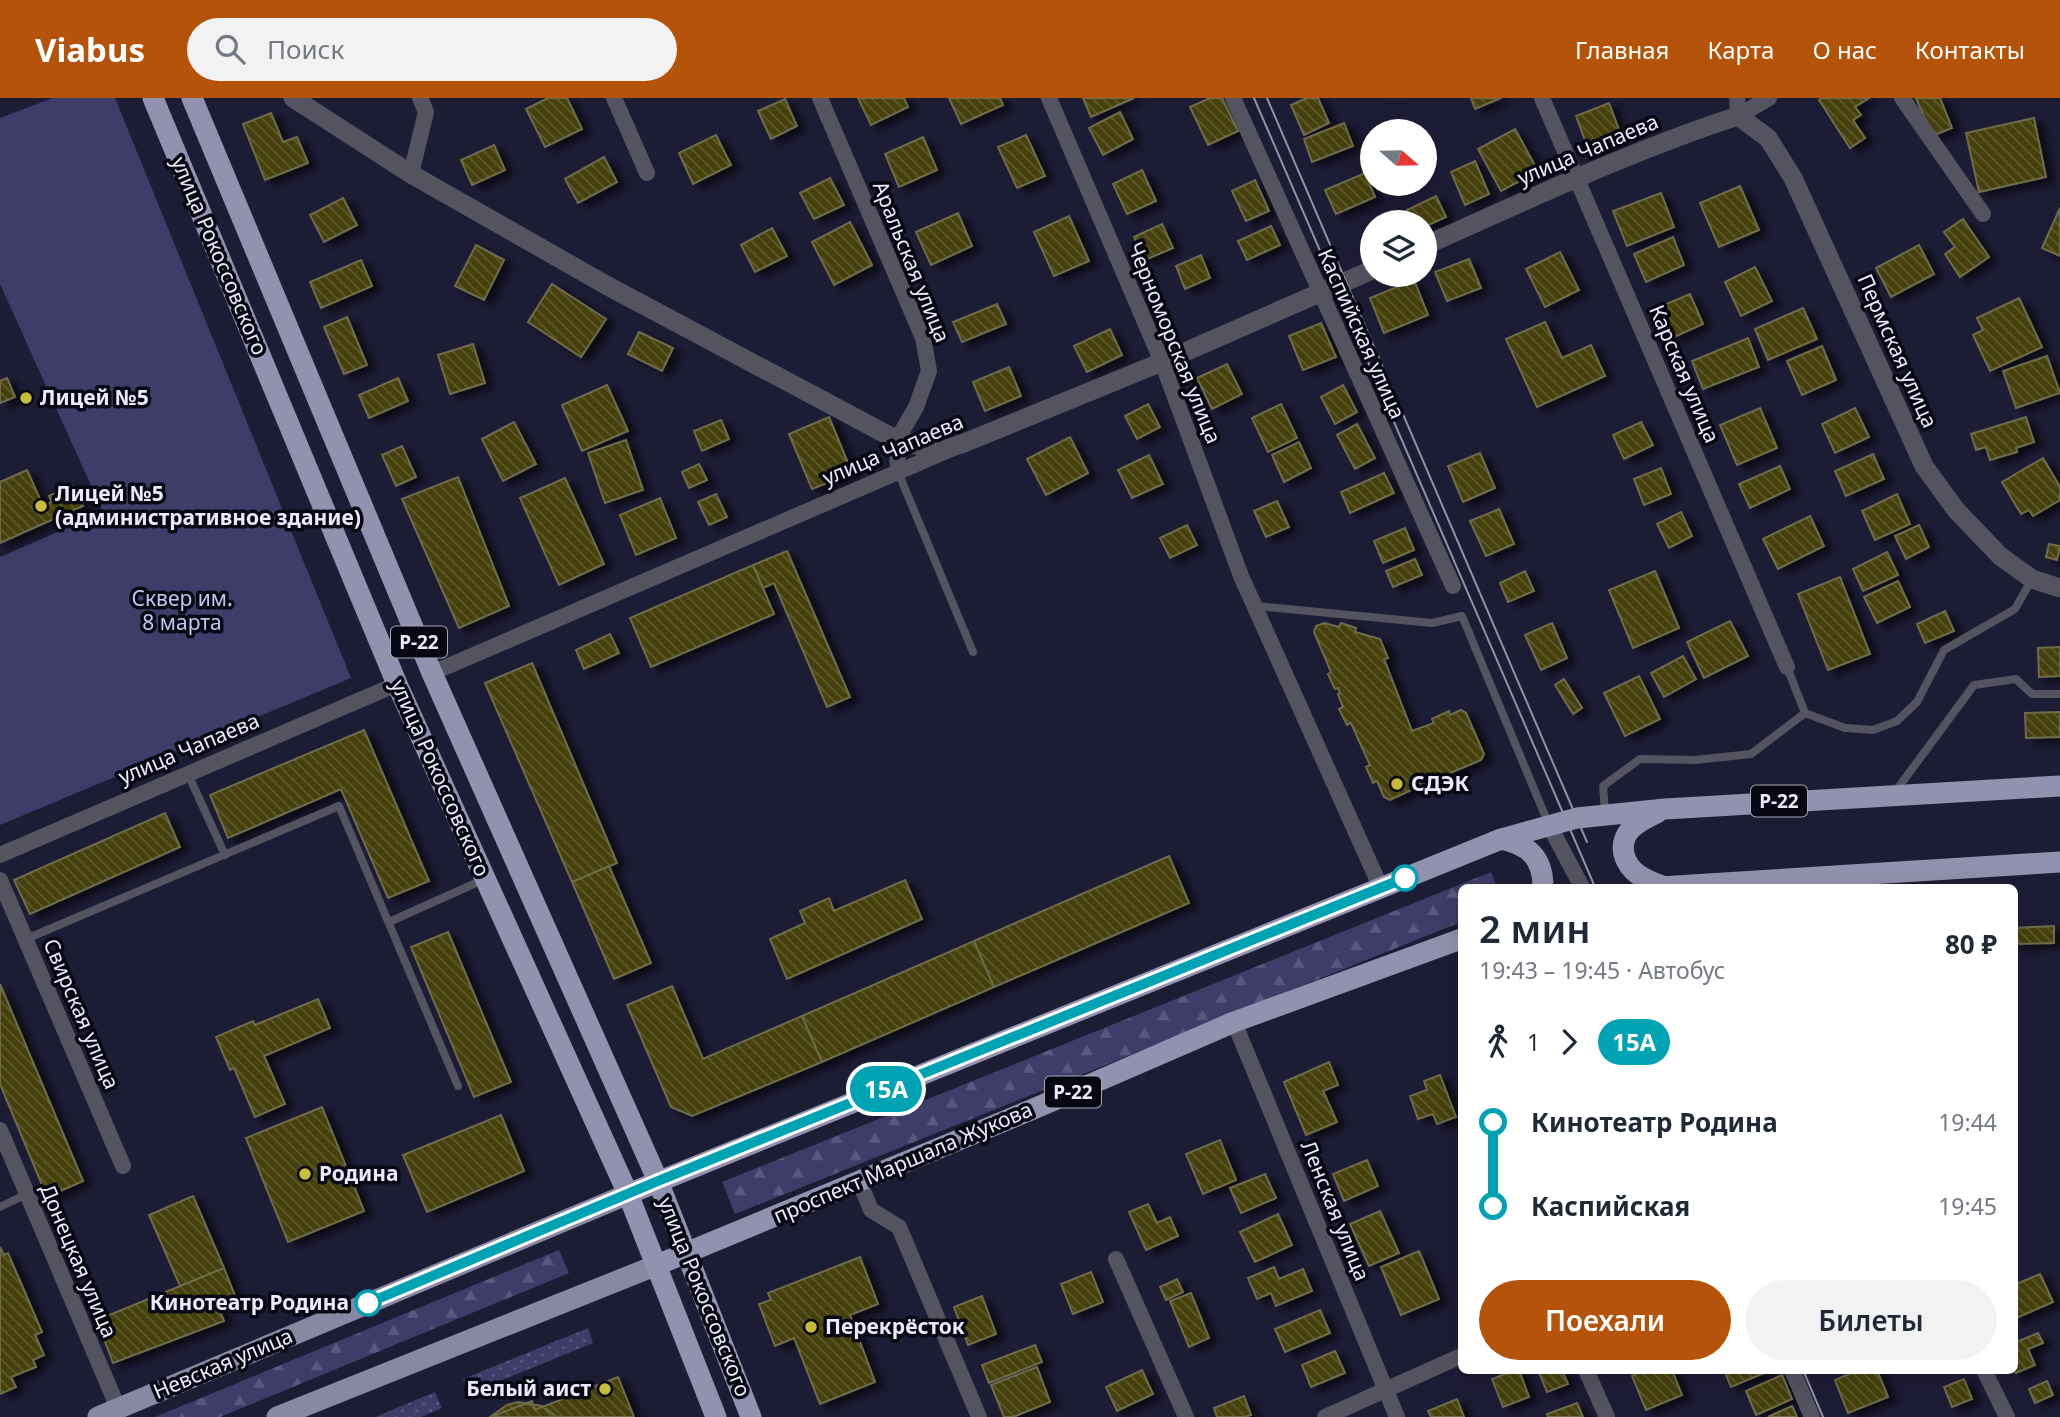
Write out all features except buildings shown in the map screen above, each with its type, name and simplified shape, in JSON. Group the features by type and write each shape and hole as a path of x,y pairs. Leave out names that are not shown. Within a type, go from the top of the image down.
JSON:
{"highway":[{"name":"улица Рокоссовского","path":"153,98 397,684 628,1194 716,1417"},
{"name":"улица Рокоссовского","path":"192,98 432,673 658,1181 751,1417"},
{"name":"Р-22","path":"658,1181 1501,839 1549,825 1606,815 1665,809 2060,786"},
{"path":"1656,884 1631,869 1623,853 1626,835 1641,820 1665,809"},
{"path":"1501,839 1518,843 1532,853 1541,868 1543,884"},
{"path":"1711,884 2060,862"},
{"name":"проспект Маршала Жукова","path":"656,1265 1234,1022 1458,940"},
{"name":"Невская улица","path":"628,1194 658,1181"}],"main road":[{"name":"Невская улица","path":"98,1417 628,1194"},
{"path":"277,1417 656,1265"}],"street":[{"path":"293,98 411,174 606,285 897,440 940,451 964,443"},
{"path":"411,174 426,113 420,98"},
{"path":"614,98 647,173"},
{"name":"Аральская улица","path":"820,98 923,338 929,372 916,407 897,440"},
{"name":"Черноморская улица","path":"1049,98 1162,362 1253,606 1381,888"},
{"name":"Каспийская улица","path":"1233,98 1453,586"},
{"name":"Карская улица","path":"1542,98 1787,667"},
{"name":"улица Чапаева","path":"1437,240 1691,131 1737,107 1769,98"},
{"path":"1902,98 1983,214"},
{"name":"Пермская улица","path":"1737,107 1768,138 1793,178 1924,466 1956,510 2000,555 2032,579 2060,589"},
{"name":"улица Чапаева","path":"432,673 1360,276"},
{"path":"897,440 898,472"},
{"name":"улица Чапаева","path":"0,855 397,684"},
{"path":"1549,825 1580,884"},
{"name":"Свирская улица","path":"0,880 123,1166"},
{"name":"Ленская улица","path":"1234,1022 1397,1417"},
{"name":"Донецкая улица","path":"0,1130 118,1408"},
{"path":"859,1181 871,1210 899,1227 979,1417"},
{"path":"1116,1259 1186,1417"},
{"path":"1325,1417 1458,1357"},
{"path":"1588,1374 1607,1417"},
{"path":"1794,1374 1812,1417"},
{"path":"1986,1374 2007,1417"}],"lane":[{"path":"898,472 973,652"},
{"path":"1787,667 1805,713 1845,728 1872,730 1897,721 1917,702 1944,650 2015,609 2032,579"},
{"path":"1253,606 1433,623 1462,616 1549,825"},
{"path":"1893,794 1975,685 2016,679 2032,694 2060,694"},
{"path":"1606,815 1603,786 1640,759 1695,760 1751,754 1805,713"},
{"path":"187,774 225,855"},
{"path":"26,939 339,806 458,1086"},
{"path":"390,922 485,879"},
{"path":"0,1207 27,1194"}],"green space":[{"name":"Сквер им. 8 марта","path":"53,98 115,98 351,678 0,825 0,557 103,512 0,284 0,118"},
{"path":"1491,872 1496,884 1461,884"},
{"path":"1458,885 1458,923 735,1214 722,1182"},
{"path":"559,1250 569,1273 220,1417 155,1417"},
{"path":"588,1328 593,1343 468,1394 463,1379"},
{"path":"435,1392 442,1408 421,1417 375,1417"}],"tram line":[{"path":"1254,98 1594,884"},
{"path":"1267,98 1587,842"},
{"path":"1805,1374 1823,1417"}],"bus line":[{"name":"15А","path":"368,1303 658,1181 1405,878"}],"place":[{"name":"Лицей №5","path":"26,398"},
{"name":"Лицей №5 (административное здание)","path":"41,506"},
{"name":"СДЭК","path":"1397,784"},
{"name":"Родина","path":"305,1174"},
{"name":"Кинотеатр Родина","path":"368,1303"},
{"name":"Перекрёсток","path":"811,1327"},
{"name":"Белый аист","path":"605,1389"}]}
